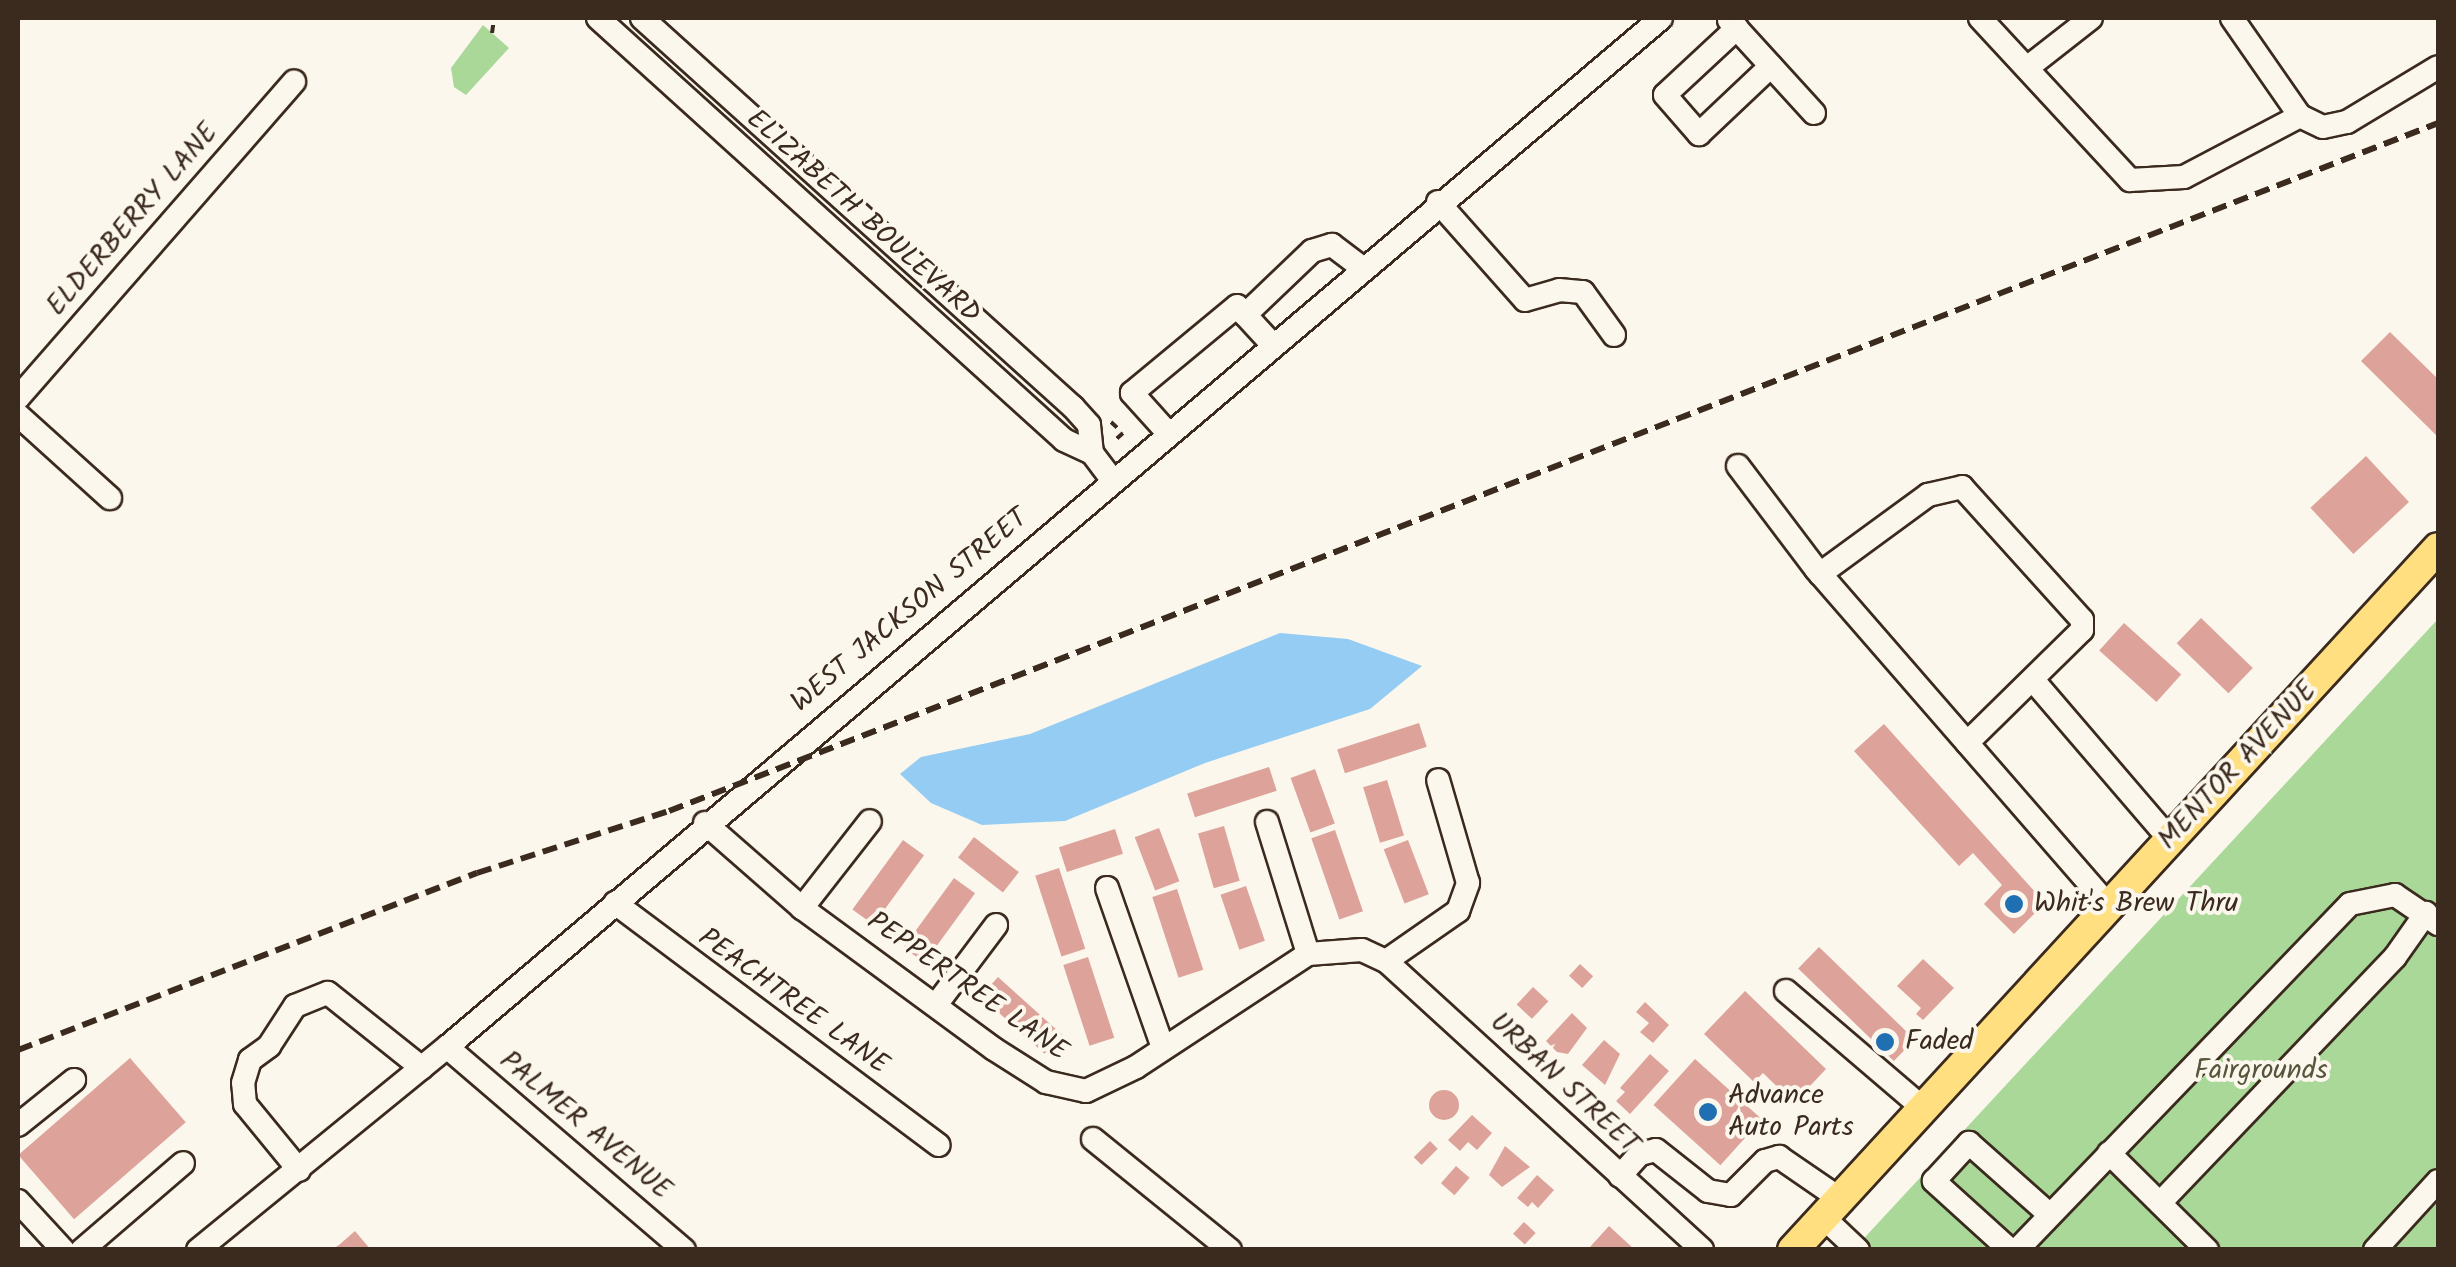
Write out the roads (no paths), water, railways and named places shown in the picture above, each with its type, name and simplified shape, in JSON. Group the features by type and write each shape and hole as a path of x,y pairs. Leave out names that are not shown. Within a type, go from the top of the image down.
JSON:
{"main road":[{"name":"MENTOR AVENUE","path":"1794,1250 2438,548"}],"street":[{"name":"ELIZABETH BOULEVARD","path":"598,18 1064,440 1092,452"},
{"name":"ELIZABETH BOULEVARD","path":"642,18 1072,407 1089,425 1092,452 1112,480"},
{"name":"WEST JACKSON STREET","path":"198,1250 447,1047 1361,267 1661,18"},
{"path":"1980,18 2130,180 2184,177 2300,116"},
{"path":"2027,68 2091,18"},
{"path":"2232,18 2300,116 2323,127 2347,122 2438,68"},
{"path":"1771,66 1699,134 1665,94 1732,23 1814,113"},
{"name":"ELDERBERRY LANE","path":"18,398 294,82"},
{"path":"1438,202 1525,300 1560,290 1583,292 1614,335"},
{"path":"1245,315 1312,251 1332,244 1361,267"},
{"path":"1168,433 1132,393 1237,306 1272,344"},
{"path":"18,415 110,498"},
{"path":"1738,466 1820,574 2110,906"},
{"path":"1820,574 1928,496 1962,487 2082,620 2082,630 1967,743"},
{"path":"2033,680 2170,840"},
{"path":"1386,961 1466,900 1438,780"},
{"path":"802,908 870,821"},
{"path":"1267,822 1308,954"},
{"name":"PEPPERTREE LANE","path":"705,824 802,908 936,1005 1065,1090 1107,1084 1308,954 1362,950 1386,961"},
{"path":"1106,888 1163,1048"},
{"path":"2018,1250 2350,904 2395,895 2432,919 2160,1203"},
{"name":"PEACHTREE LANE","path":"615,903 939,1145"},
{"path":"936,1005 996,925"},
{"name":"URBAN STREET","path":"1386,961 1702,1250"},
{"path":"1786,991 1923,1108"},
{"path":"299,1170 245,1104 243,1083 250,1060 269,1046 295,1006 328,993 422,1068"},
{"name":"PALMER AVENUE","path":"447,1047 684,1250"},
{"path":"18,1124 74,1080"},
{"path":"1093,1139 1230,1250"},
{"path":"2010,1250 1934,1180 1969,1143 2050,1215"},
{"path":"1620,1176 1640,1154 1656,1150 1708,1191 1731,1195 1765,1161 1778,1157 1831,1208 1858,1250"},
{"path":"2109,1154 2207,1250"},
{"path":"82,1250 183,1163"},
{"path":"2375,1250 2438,1182"},
{"path":"18,1201 62,1250"}],"water":[{"path":"1280,633 1348,639 1422,666 1370,709 1205,763 1065,821 982,825 931,803 900,774 921,757 1030,734"}],"railway":[{"path":"18,1050 477,873 669,811 2438,123"}],"place":[{"name":"Whit's Brew Thru","path":"2014,904"},
{"name":"Faded","path":"1885,1042"},
{"name":"Advance Auto Parts","path":"1708,1112"}],"park label":[{"name":"Fairgrounds","path":"2261,1071"}]}
